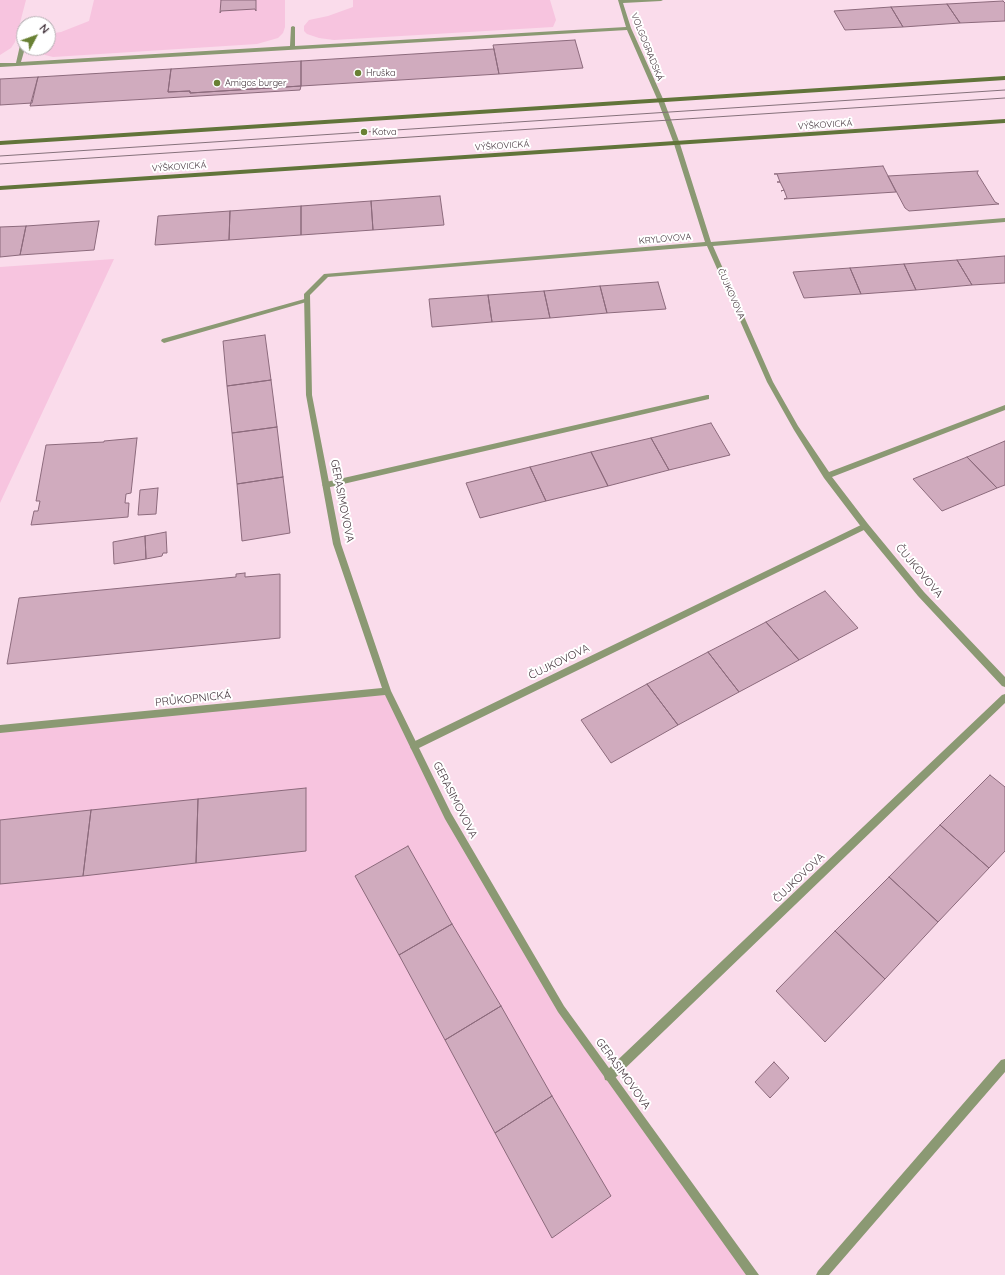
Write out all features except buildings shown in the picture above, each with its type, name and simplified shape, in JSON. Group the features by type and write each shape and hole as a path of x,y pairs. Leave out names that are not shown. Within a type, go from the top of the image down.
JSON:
{"street":[{"path":"621,1 661,0"},
{"name":"VOLGOGRADSKÁ","path":"621,1 629,28 661,101"},
{"path":"292,48 293,27"},
{"path":"0,65 629,28"},
{"path":"18,64 20,56"},
{"path":"0,142 1005,78"},
{"name":"ČUJKOVOVA","path":"661,101 677,144 709,244 770,382 796,428 827,476 921,594 1005,683"},
{"name":"VÝŠKOVICKÁ","path":"0,188 1005,121"},
{"name":"KRYLOVOVA","path":"326,275 1005,220"},
{"name":"GERASIMOVOVA","path":"326,275 307,294 309,395 337,544 387,691 448,816 557,1002 753,1275"},
{"path":"164,341 308,300"},
{"path":"326,484 708,397"},
{"path":"827,476 1005,407"},
{"name":"ČUJKOVOVA","path":"414,746 866,526"},
{"name":"PRŮKOPNICKÁ","path":"0,729 387,691"},
{"name":"ČUJKOVOVA","path":"609,1076 1005,698"},
{"path":"822,1275 1005,1064"}],"shaded area":[{"path":"0,0 26,0 22,16 16,16 15,42 11,48 0,55"},
{"path":"94,0 285,0 285,27 283,33 278,38 257,44 53,57 49,56 56,56 56,33 89,21"},
{"path":"353,0 550,0 556,20 553,27 334,40 319,38 307,34 304,31 304,26 309,20 328,16 353,7"},
{"path":"114,259 0,503 0,267"},
{"path":"387,691 448,816 561,1009 753,1275 0,1275 0,729"}],"tram line":[{"path":"0,156 1005,90"},
{"path":"0,164 1005,98"}],"place":[{"name":"Hruška","path":"358,73"},
{"name":"Amigos burger","path":"217,83"},
{"name":"Kotva","path":"364,132"}]}
